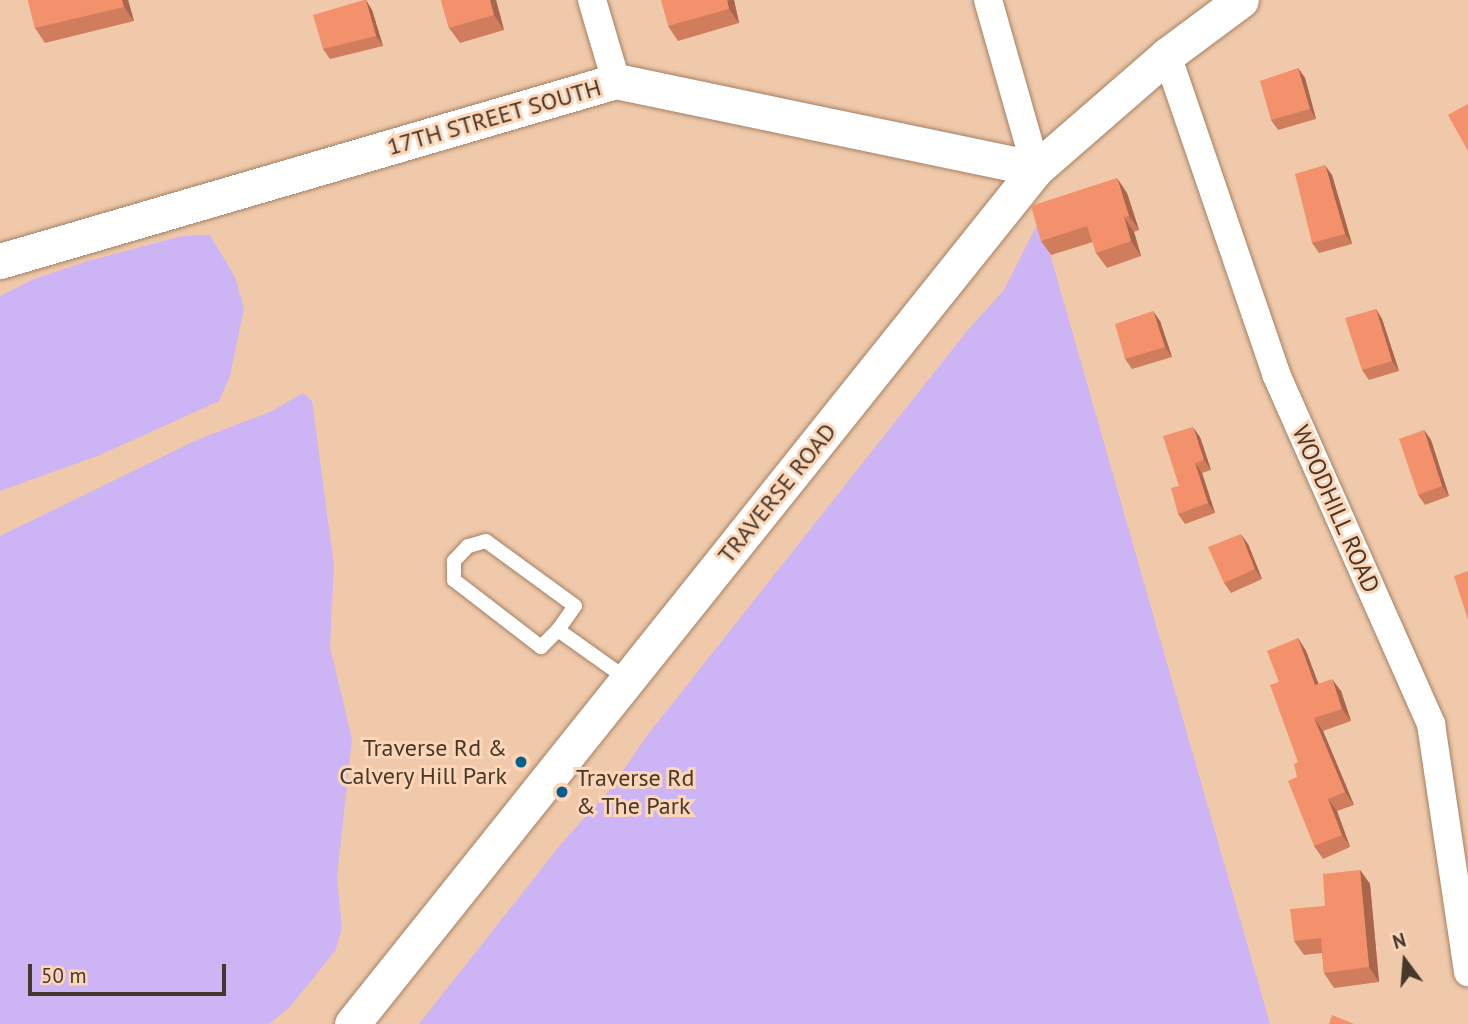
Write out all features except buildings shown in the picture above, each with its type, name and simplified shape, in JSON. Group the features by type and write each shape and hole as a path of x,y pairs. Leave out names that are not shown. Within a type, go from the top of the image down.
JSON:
{"street":[{"path":"592,0 616,81"},
{"path":"988,0 1036,169"},
{"name":"TRAVERSE ROAD","path":"352,1024 1036,169 1167,55 1241,0"},
{"name":"WOODHILL ROAD","path":"1167,55 1276,374 1432,724 1468,972"},
{"name":"17TH STREET SOUTH","path":"0,260 616,81 1036,169"}],"lane":[{"path":"486,541 575,606 558,629 541,647 454,580 454,561 468,546 486,541"},
{"path":"558,629 628,679"}],"shaded area":[{"path":"1040,219 1270,1024 419,1024 561,844 611,788 646,737 967,331 1004,290"},
{"path":"210,235 235,277 244,308 230,376 219,401 100,455 0,491 0,296 34,279 88,261 182,236"},
{"path":"303,393 312,401 334,566 330,647 352,739 337,877 342,928 335,951 289,1008 269,1024 0,1024 0,536 199,439 270,412"}],"place":[{"name":"Traverse Rd & Calvery Hill Park","path":"521,762"},
{"name":"Traverse Rd & The Park","path":"562,792"}]}
